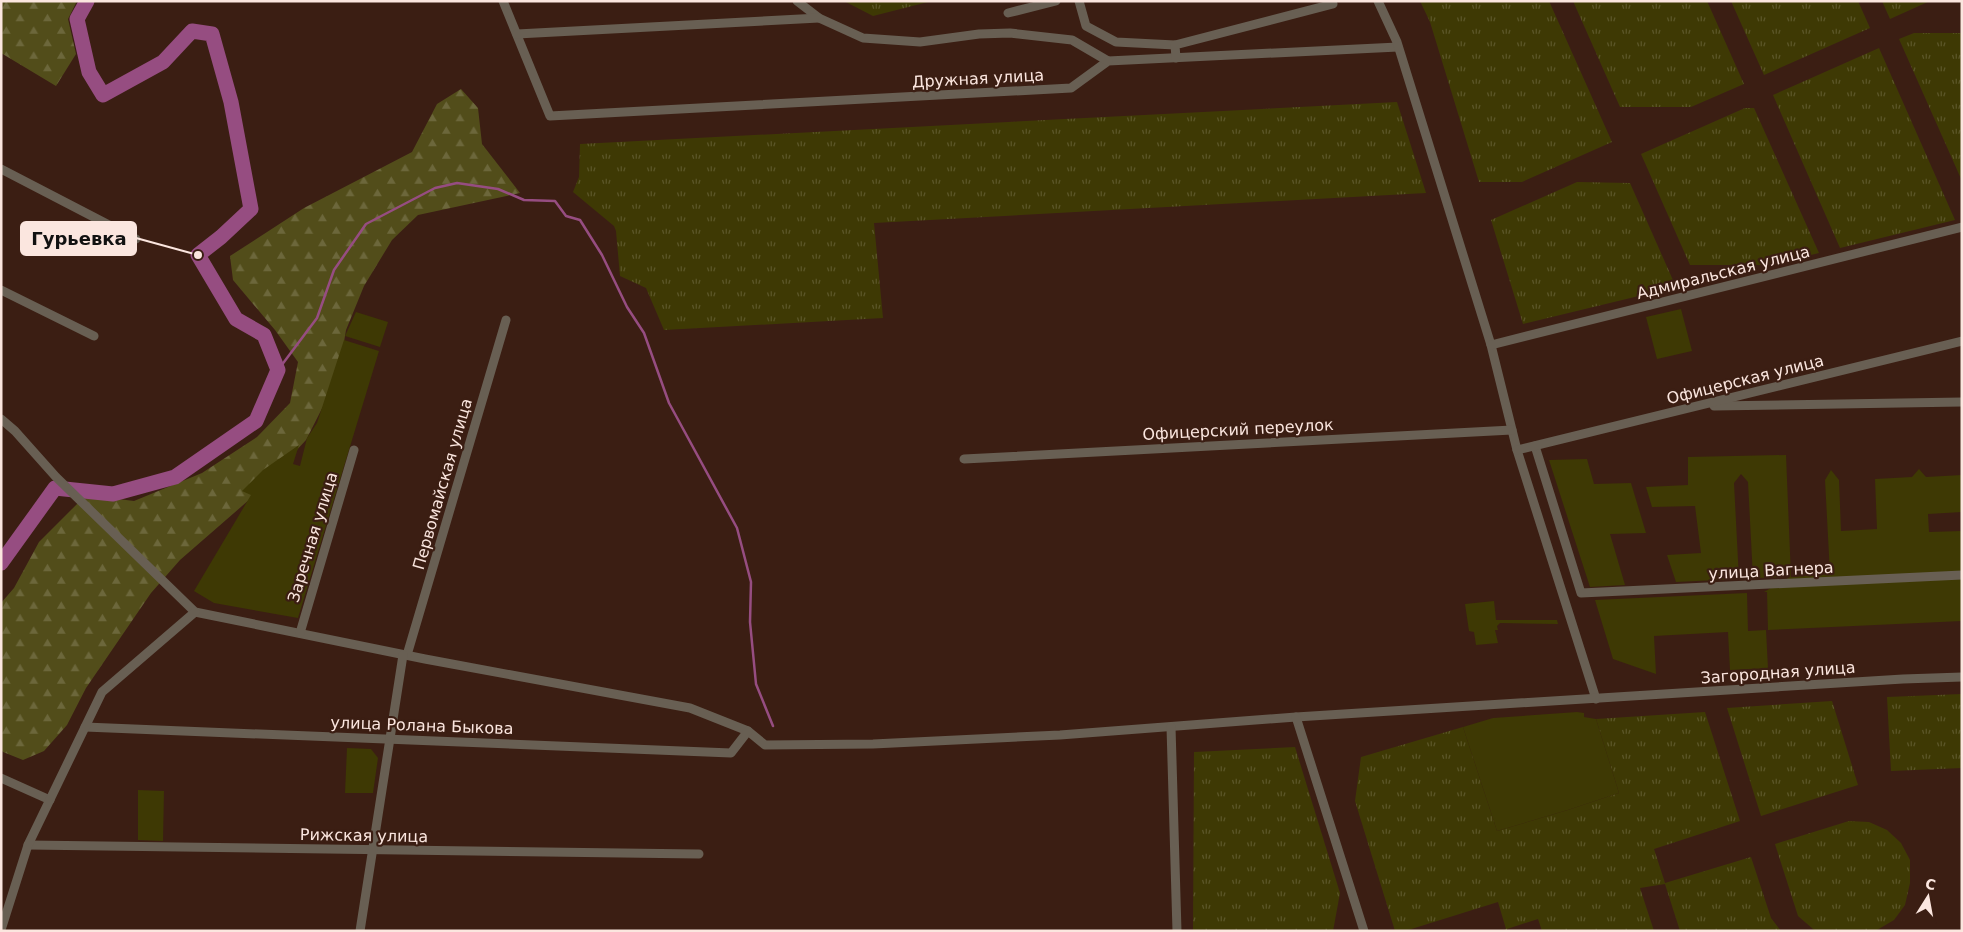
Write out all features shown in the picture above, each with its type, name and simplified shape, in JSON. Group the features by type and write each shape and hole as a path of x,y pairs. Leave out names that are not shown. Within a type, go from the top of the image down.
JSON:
{"street":[{"name":"Дружная улица","path":"503,1 550,116 1071,88 1108,61"},
{"path":"797,1 820,18 863,38 920,42 979,34 1010,33 1072,40 1108,61 1398,46"},
{"path":"1008,14 1056,1"},
{"path":"1079,1 1086,26 1116,42 1175,45 1333,4"},
{"path":"1378,1 1398,46 1491,345 1517,450 1596,698"},
{"path":"517,34 820,18"},
{"path":"1175,45 1176,58"},
{"path":"1,169 136,238"},
{"name":"Адмиральская улица","path":"1491,345 1962,228"},
{"path":"1,290 94,336"},
{"name":"Первомайская улица","path":"360,931 405,655 506,320"},
{"name":"Офицерская улица","path":"1517,450 1962,341"},
{"path":"1697,406 1962,402"},
{"path":"1,419 15,431 56,477 195,612 102,692 28,846 1,930"},
{"name":"Офицерский переулок","path":"964,459 1512,430"},
{"name":"улица Вагнера","path":"1535,446 1581,593 1962,575"},
{"name":"Заречная улица","path":"300,633 354,450"},
{"name":"Загородная улица","path":"195,612 405,655 690,708 748,731 765,745 883,744 1060,735 1596,698 1962,677"},
{"path":"1296,718 1364,931"},
{"name":"улица Ролана Быкова","path":"85,727 731,753 748,731"},
{"path":"1171,727 1177,931"},
{"path":"1,778 50,800"},
{"name":"Рижская улица","path":"28,846 699,854"}],"green space":[{"path":"1,1 77,1 68,19 76,54 56,86 1,53"},
{"path":"844,1 932,1 873,16"},
{"path":"1420,1 1549,1 1612,142 1522,182 1479,182 1430,22"},
{"path":"1573,1 1707,1 1744,84 1691,107 1620,107"},
{"path":"1731,1 1858,1 1870,28 1764,75"},
{"path":"1882,1 1930,1 1890,19"},
{"path":"1914,33 1962,33 1962,181 1899,39"},
{"path":"1879,48 1955,220 1840,248 1773,95"},
{"path":"461,89 478,108 482,144 520,193 418,215 392,240 364,286 346,330 338,377 306,440 257,493 180,560 151,593 86,688 67,725 44,751 23,760 3,752 1,749 1,603 14,588 39,542 86,495 134,501 202,473 257,437 290,403 298,362 275,330 233,280 230,256 304,208 412,152 437,104"},
{"path":"1397,102 1426,193 874,223 883,318 664,330 646,288 620,276 614,226 573,192 579,177 580,144"},
{"path":"1745,108 1754,108 1819,253 1770,265 1690,265 1641,154"},
{"path":"1577,182 1630,183 1676,287 1523,324 1491,220"},
{"path":"1681,309 1692,351 1657,359 1646,317"},
{"path":"356,312 388,322 380,347 345,336"},
{"path":"344,340 379,351 298,618 214,603 194,591 251,495 242,491 263,470 299,445 293,464 300,466 307,438 317,423"},
{"path":"1786,455 1791,577 1830,574 1825,480 1831,470 1839,480 1841,531 1877,529 1875,479 1912,477 1919,469 1926,477 1962,475 1962,512 1928,514 1929,532 1962,531 1962,621 1768,630 1767,592 1764,592 1790,577 1753,578 1748,482 1741,474 1734,483 1739,579 1676,582 1667,555 1701,553 1695,506 1652,507 1646,487 1688,485 1688,457"},
{"path":"1587,459 1594,484 1631,483 1646,533 1610,534 1625,585 1590,587 1549,460"},
{"path":"1747,593 1748,631 1766,630 1768,668 1730,670 1728,632 1654,636 1656,674 1613,659 1595,600"},
{"path":"1494,601 1496,620 1557,620 1558,624 1500,623 1497,626 1498,630 1495,630 1498,643 1476,645 1474,632 1469,631 1465,604"},
{"path":"1962,694 1962,768 1891,771 1887,697"},
{"path":"1832,701 1858,785 1761,816 1727,708"},
{"path":"1705,712 1740,821 1654,849 1665,883 1751,857 1771,918 1781,931 1680,931 1665,884 1640,888 1654,931 1542,931 1538,919 1507,929 1507,931 1502,931 1506,929 1498,902 1405,931 1395,931 1355,801 1361,757 1463,727 1497,831 1619,793 1596,719"},
{"path":"1584,713 1584,717 1596,719 1619,793 1497,831 1463,727 1493,718"},
{"path":"1295,747 1340,893 1333,931 1193,931 1194,752"},
{"path":"347,748 371,749 378,758 373,793 345,793"},
{"path":"138,790 164,791 163,841 138,840"},
{"path":"1849,821 1869,822 1887,830 1901,843 1910,860 1910,883 1905,905 1894,920 1877,930 1817,931 1798,916 1775,844"}],"waterway":[{"path":"1,563 55,488 113,494 175,477 256,421 278,370 264,335 236,319 198,255 251,209 231,102 212,34 192,31 163,62 103,95 89,72 77,19 87,1"},
{"path":"278,370 317,318 334,270 366,224 435,188 457,183 498,189 524,200 555,201 566,216 580,220 602,255 627,307 644,333 669,403 737,528 751,582 750,622 756,684 773,726"}],"place":[{"name":"Гурьевка","path":"198,255"}]}
